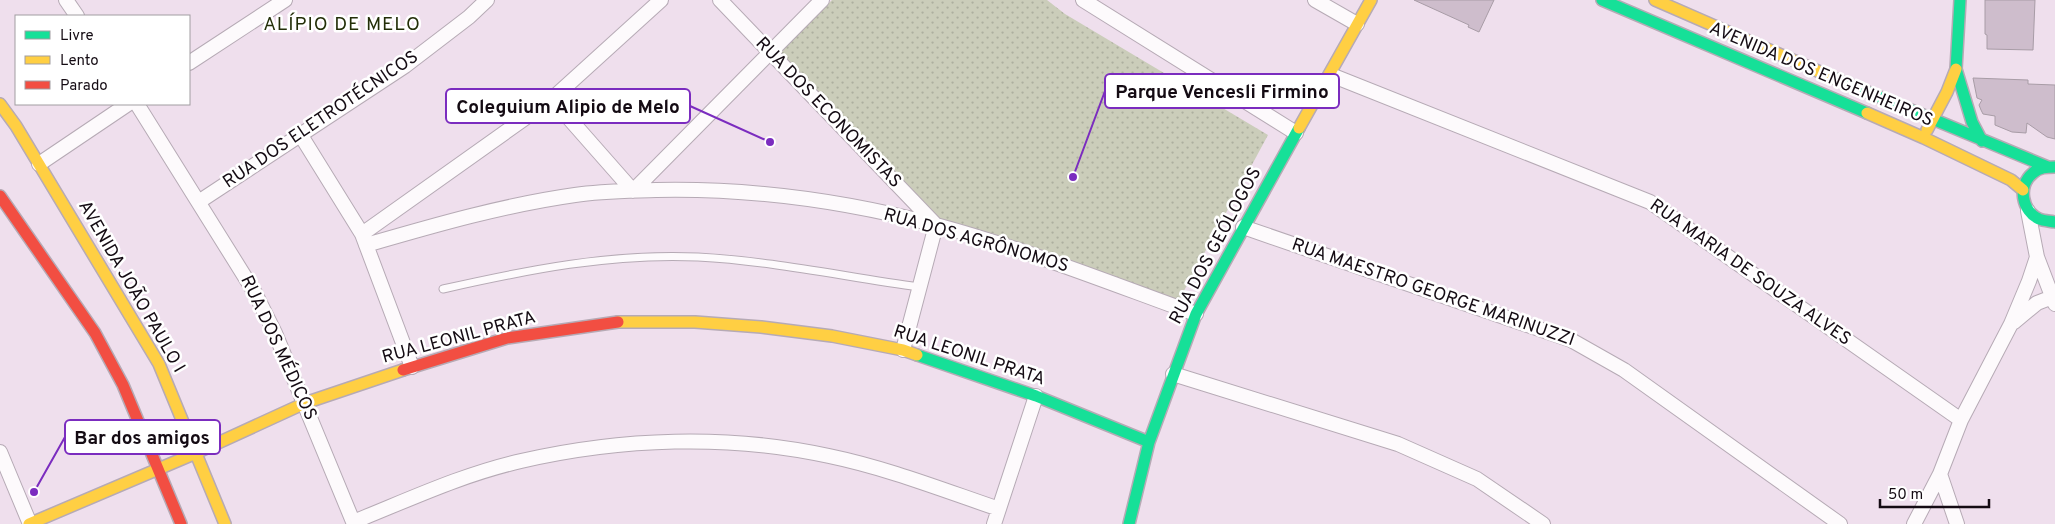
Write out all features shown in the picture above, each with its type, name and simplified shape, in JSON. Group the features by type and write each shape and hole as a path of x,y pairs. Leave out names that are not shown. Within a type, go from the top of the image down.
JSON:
{"street":[{"path":"66,0 76,15"},
{"path":"190,63 285,0"},
{"name":"RUA DOS ELETROTÉCNICOS","path":"200,201 405,66 469,17 487,0"},
{"path":"364,239 552,99 661,0"},
{"name":"RUA DOS ECONOMISTAS","path":"720,0 936,225"},
{"path":"552,99 634,191 822,0"},
{"path":"1083,0 1296,133"},
{"path":"1316,0 1358,24"},
{"name":"RUA DOS GEÓLOGOS","path":"1130,524 1149,442 1196,314 1371,0"},
{"name":"AVENIDA DOS ENGENHEIROS","path":"1602,0 1924,138 2011,180 2023,190"},
{"name":"AVENIDA DOS ENGENHEIROS","path":"1655,0 1982,141 2052,167"},
{"path":"1924,138 1932,118 1947,92 1956,69 1960,0"},
{"path":"1956,69 1972,122 1982,141"},
{"name":"RUA MARIA DE SOUZA ALVES","path":"1330,75 1650,202 1960,420"},
{"name":"AVENIDA JOÃO PAULO I","path":"0,104 16,126 158,364 225,524"},
{"path":"39,164 127,105"},
{"name":"RUA DOS MÉDICOS","path":"139,105 255,292 275,333 354,523"},
{"path":"300,134 364,239 412,367"},
{"path":"2011,324 2026,310 2054,299 2037,257 2028,211 2024,204 2023,190 2031,174 2037,170 2052,167"},
{"name":"RUA DOS AGRÔNOMOS","path":"364,239 478,213 576,195 700,189 779,196 857,208 936,225 1036,256 1196,314"},
{"path":"0,196 95,333 123,385 181,524"},
{"path":"2028,211 2040,220 2055,223"},
{"path":"903,350 936,225"},
{"name":"RUA MAESTRO GEORGE MARINUZZI","path":"1243,227 1571,340 1624,370 1840,524"},
{"path":"1914,524 1940,474 1960,420 2011,324 2037,257"},
{"name":"RUA LEONIL PRATA","path":"29,524 196,453 305,403 507,338 627,321 695,322 761,327 832,336 903,350 1036,396 1149,442"},
{"path":"1173,374 1398,444 1477,479 1543,524"},
{"path":"994,524 1036,396"},
{"path":"354,523 469,476 520,461 584,449 707,440 767,446 829,456 898,474 999,509"},
{"path":"0,452 29,524"},
{"path":"1940,474 1957,524"}],"lane":[{"path":"443,289 569,263 628,258 696,257 766,263 862,280 919,287"}],"green space":[{"path":"832,0 1047,0 1065,14 1268,135 1179,300 941,220 780,52"}],"building":[{"path":"1414,0 1494,0 1479,32 1468,27 1469,25"},
{"path":"1985,0 2035,0 2033,50 1987,49"},
{"path":"1973,78 2028,80 2028,84 2055,85 2055,139 2047,137 2027,123 2026,133 2012,132 1995,125 1995,116 1983,114 1981,110 1979,105 1982,100 1977,98"}],"traffic: fast":[{"path":"1602,0 1867,113"},
{"path":"1960,0 1956,69 1972,122 1982,141"},
{"path":"1829,76 2048,167"},
{"path":"1129,524 1149,442 1196,314 1299,128"},
{"path":"2055,167 2035,171 2028,178 2023,191 2025,204 2033,215 2041,220 2055,222"},
{"path":"917,355 1036,396 1149,442"}],"traffic: slow":[{"path":"1299,128 1371,0"},
{"path":"1655,0 1829,76"},
{"path":"1927,130 1947,92 1956,69"},
{"path":"0,104 16,126 159,364 225,524"},
{"path":"1867,113 2011,180 2023,190"},
{"path":"618,322 695,322 761,327 832,336 903,350 917,355"},
{"path":"29,524 196,453 305,403 403,370"}],"traffic: jam":[{"path":"0,196 95,333 123,385 181,524"},
{"path":"403,370 507,338 618,322"}],"place":[{"name":"Coleguium Alipio de Melo","path":"770,142"},
{"name":"Parque Vencesli Firmino","path":"1073,177"},
{"name":"Bar dos amigos","path":"34,492"}],"district":[{"name":"ALÍPIO DE MELO","path":"342,25"}]}
